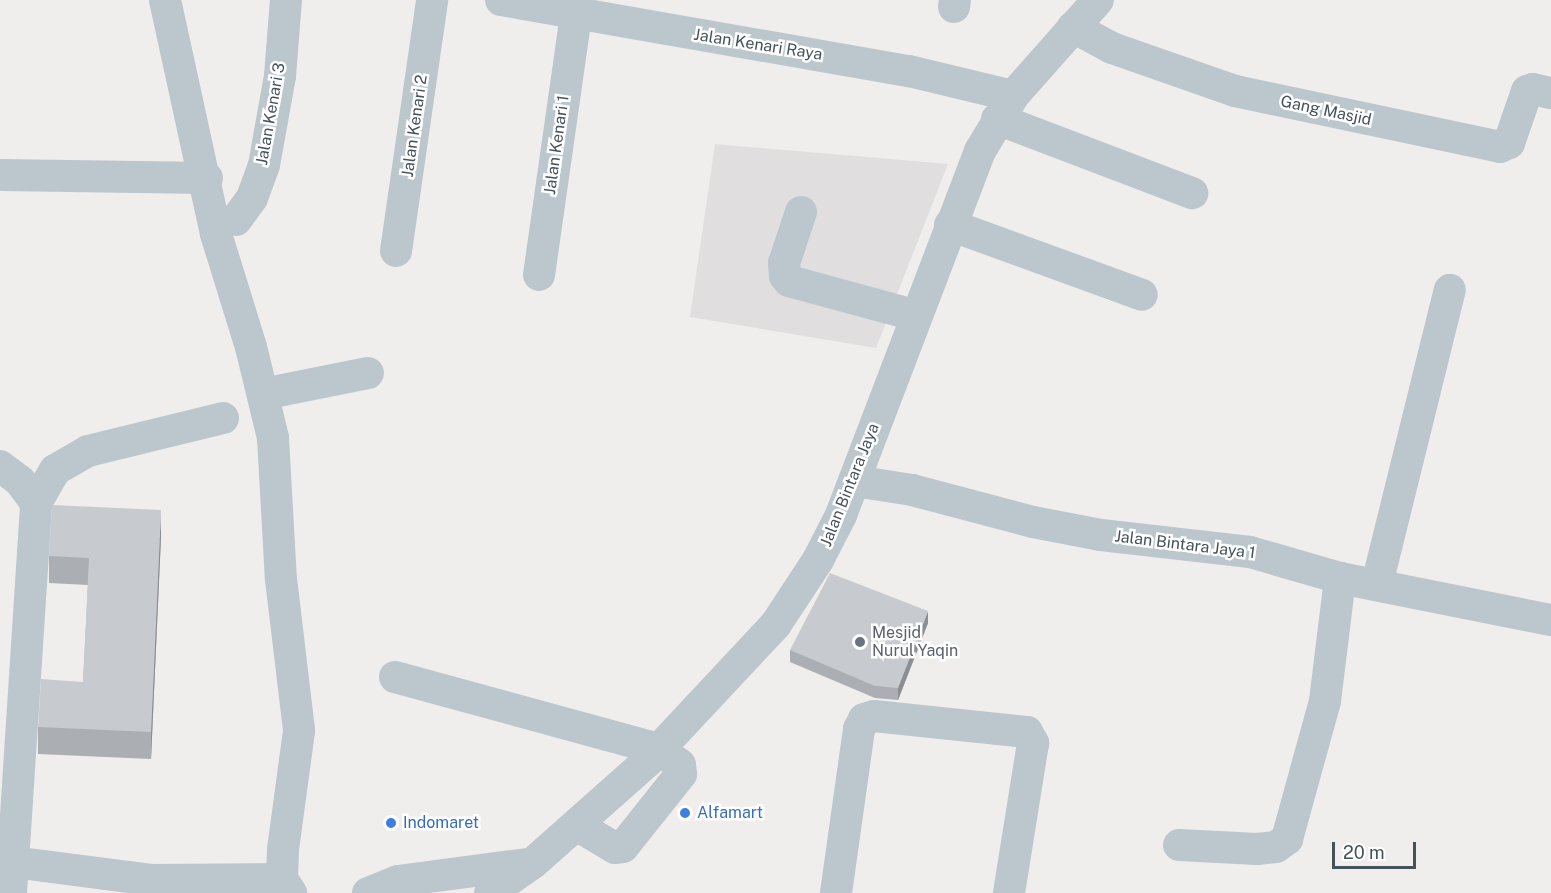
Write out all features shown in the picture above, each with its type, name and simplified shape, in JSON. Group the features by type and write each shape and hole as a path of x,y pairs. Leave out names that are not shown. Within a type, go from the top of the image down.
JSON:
{"street":[{"path":"13,862 151,880 286,886 285,826 299,731 281,579 273,438 263,394 216,234 207,178 165,0"},
{"name":"Jalan Kenari 3","path":"236,220 252,198 264,165 280,75 286,0"},
{"name":"Jalan Kenari 2","path":"396,251 432,0"},
{"name":"Jalan Kenari Raya","path":"501,0 576,15 622,12 874,65 1005,107 1192,193"},
{"name":"Jalan Bintara Jaya","path":"490,893 533,863 578,826 659,749 776,624 818,560 854,481 914,315 950,225 1005,107 1098,0"},
{"name":"Jalan Kenari 1","path":"539,275 576,15"},
{"name":"Gang Masjid","path":"1073,27 1113,48 1235,91 1500,147 1509,143 1527,91 1533,88 1551,93"},
{"path":"0,175 207,178"},
{"path":"801,213 784,263 785,276 789,280 914,315"},
{"path":"950,225 1142,295"},
{"path":"1377,584 1450,290"},
{"path":"263,394 368,373"},
{"path":"11,893 36,503 55,470 88,451 223,418"},
{"path":"0,466 20,481 36,503"},
{"name":"Jalan Bintara Jaya 1","path":"854,481 912,490 1033,522 1101,535 1251,552 1340,578 1551,620"},
{"path":"1179,845 1276,848 1287,839 1325,701 1340,578"},
{"path":"394,677 659,749 680,765 681,774 623,848 615,848 578,826"},
{"path":"836,893 859,729 864,719 874,716 1027,732 1033,743 1009,893"},
{"path":"368,893 398,882 533,863"}],"shaded area":[{"path":"715,144 948,164 876,348 690,317"}],"building":[{"path":"52,505 161,510 151,732 38,727 41,679 83,682 89,558 49,556"},
{"name":"Mesjid Nurul Yaqin","path":"830,573 928,611 898,688 875,686 790,650"}],"place":[{"name":"Mesjid Nurul Yaqin","path":"860,642"},
{"name":"Alfamart","path":"685,813"},
{"name":"Indomaret","path":"391,823"}]}
